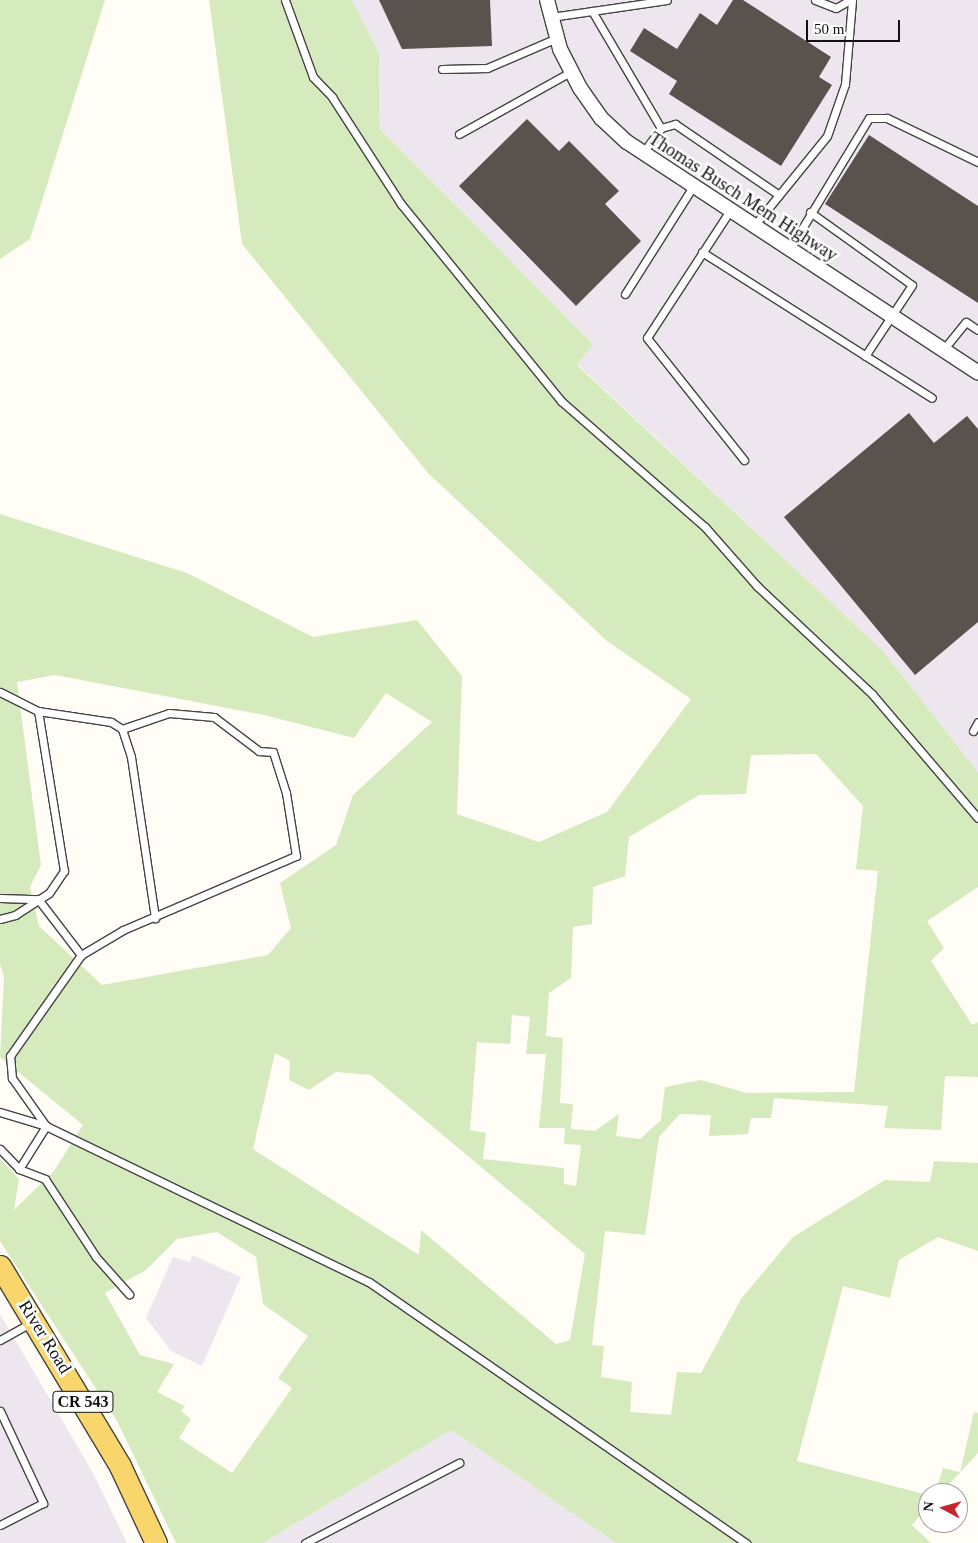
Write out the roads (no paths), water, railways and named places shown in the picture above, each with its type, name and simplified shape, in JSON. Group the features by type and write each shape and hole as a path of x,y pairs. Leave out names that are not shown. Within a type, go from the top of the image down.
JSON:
{"main road":[{"name":"River Road","path":"0,1266 35,1320 120,1466 156,1543"}],"street":[{"name":"Thomas Busch Mem Highway","path":"547,0 557,38 572,71 601,118 643,153 692,188 978,373"}],"lane":[{"path":"285,0 313,77 332,97 401,204 562,401 705,528 757,586 872,694 978,818"},
{"path":"551,17 667,0"},
{"path":"815,0 836,8 851,0"},
{"path":"753,227 827,136 845,84 851,0"},
{"path":"592,11 661,128"},
{"path":"442,69 487,68 557,38"},
{"path":"459,134 572,71"},
{"path":"788,250 869,118 887,118 978,162"},
{"path":"643,153 661,128 675,124 779,195"},
{"path":"625,294 692,188"},
{"path":"729,212 646,338 744,460"},
{"path":"810,212 912,285 865,356"},
{"path":"702,252 932,398"},
{"path":"943,350 966,322 978,330"},
{"path":"0,692 38,711 111,722 122,729 131,757 155,918"},
{"path":"0,919 15,915 49,893 64,871 38,711"},
{"path":"46,1126 12,1078 10,1056 81,955 123,930 155,918 296,856 286,793 273,752 259,751 214,717 169,713 122,729"},
{"path":"973,731 978,722"},
{"path":"0,898 38,899"},
{"path":"38,899 81,955"},
{"path":"0,1112 46,1126 369,1282 746,1543"},
{"path":"19,1169 46,1126"},
{"path":"0,1149 19,1169 50,1185 96,1257 129,1294"},
{"path":"0,1340 35,1320"},
{"path":"0,1411 43,1503 0,1525"},
{"path":"305,1543 459,1463"}]}
